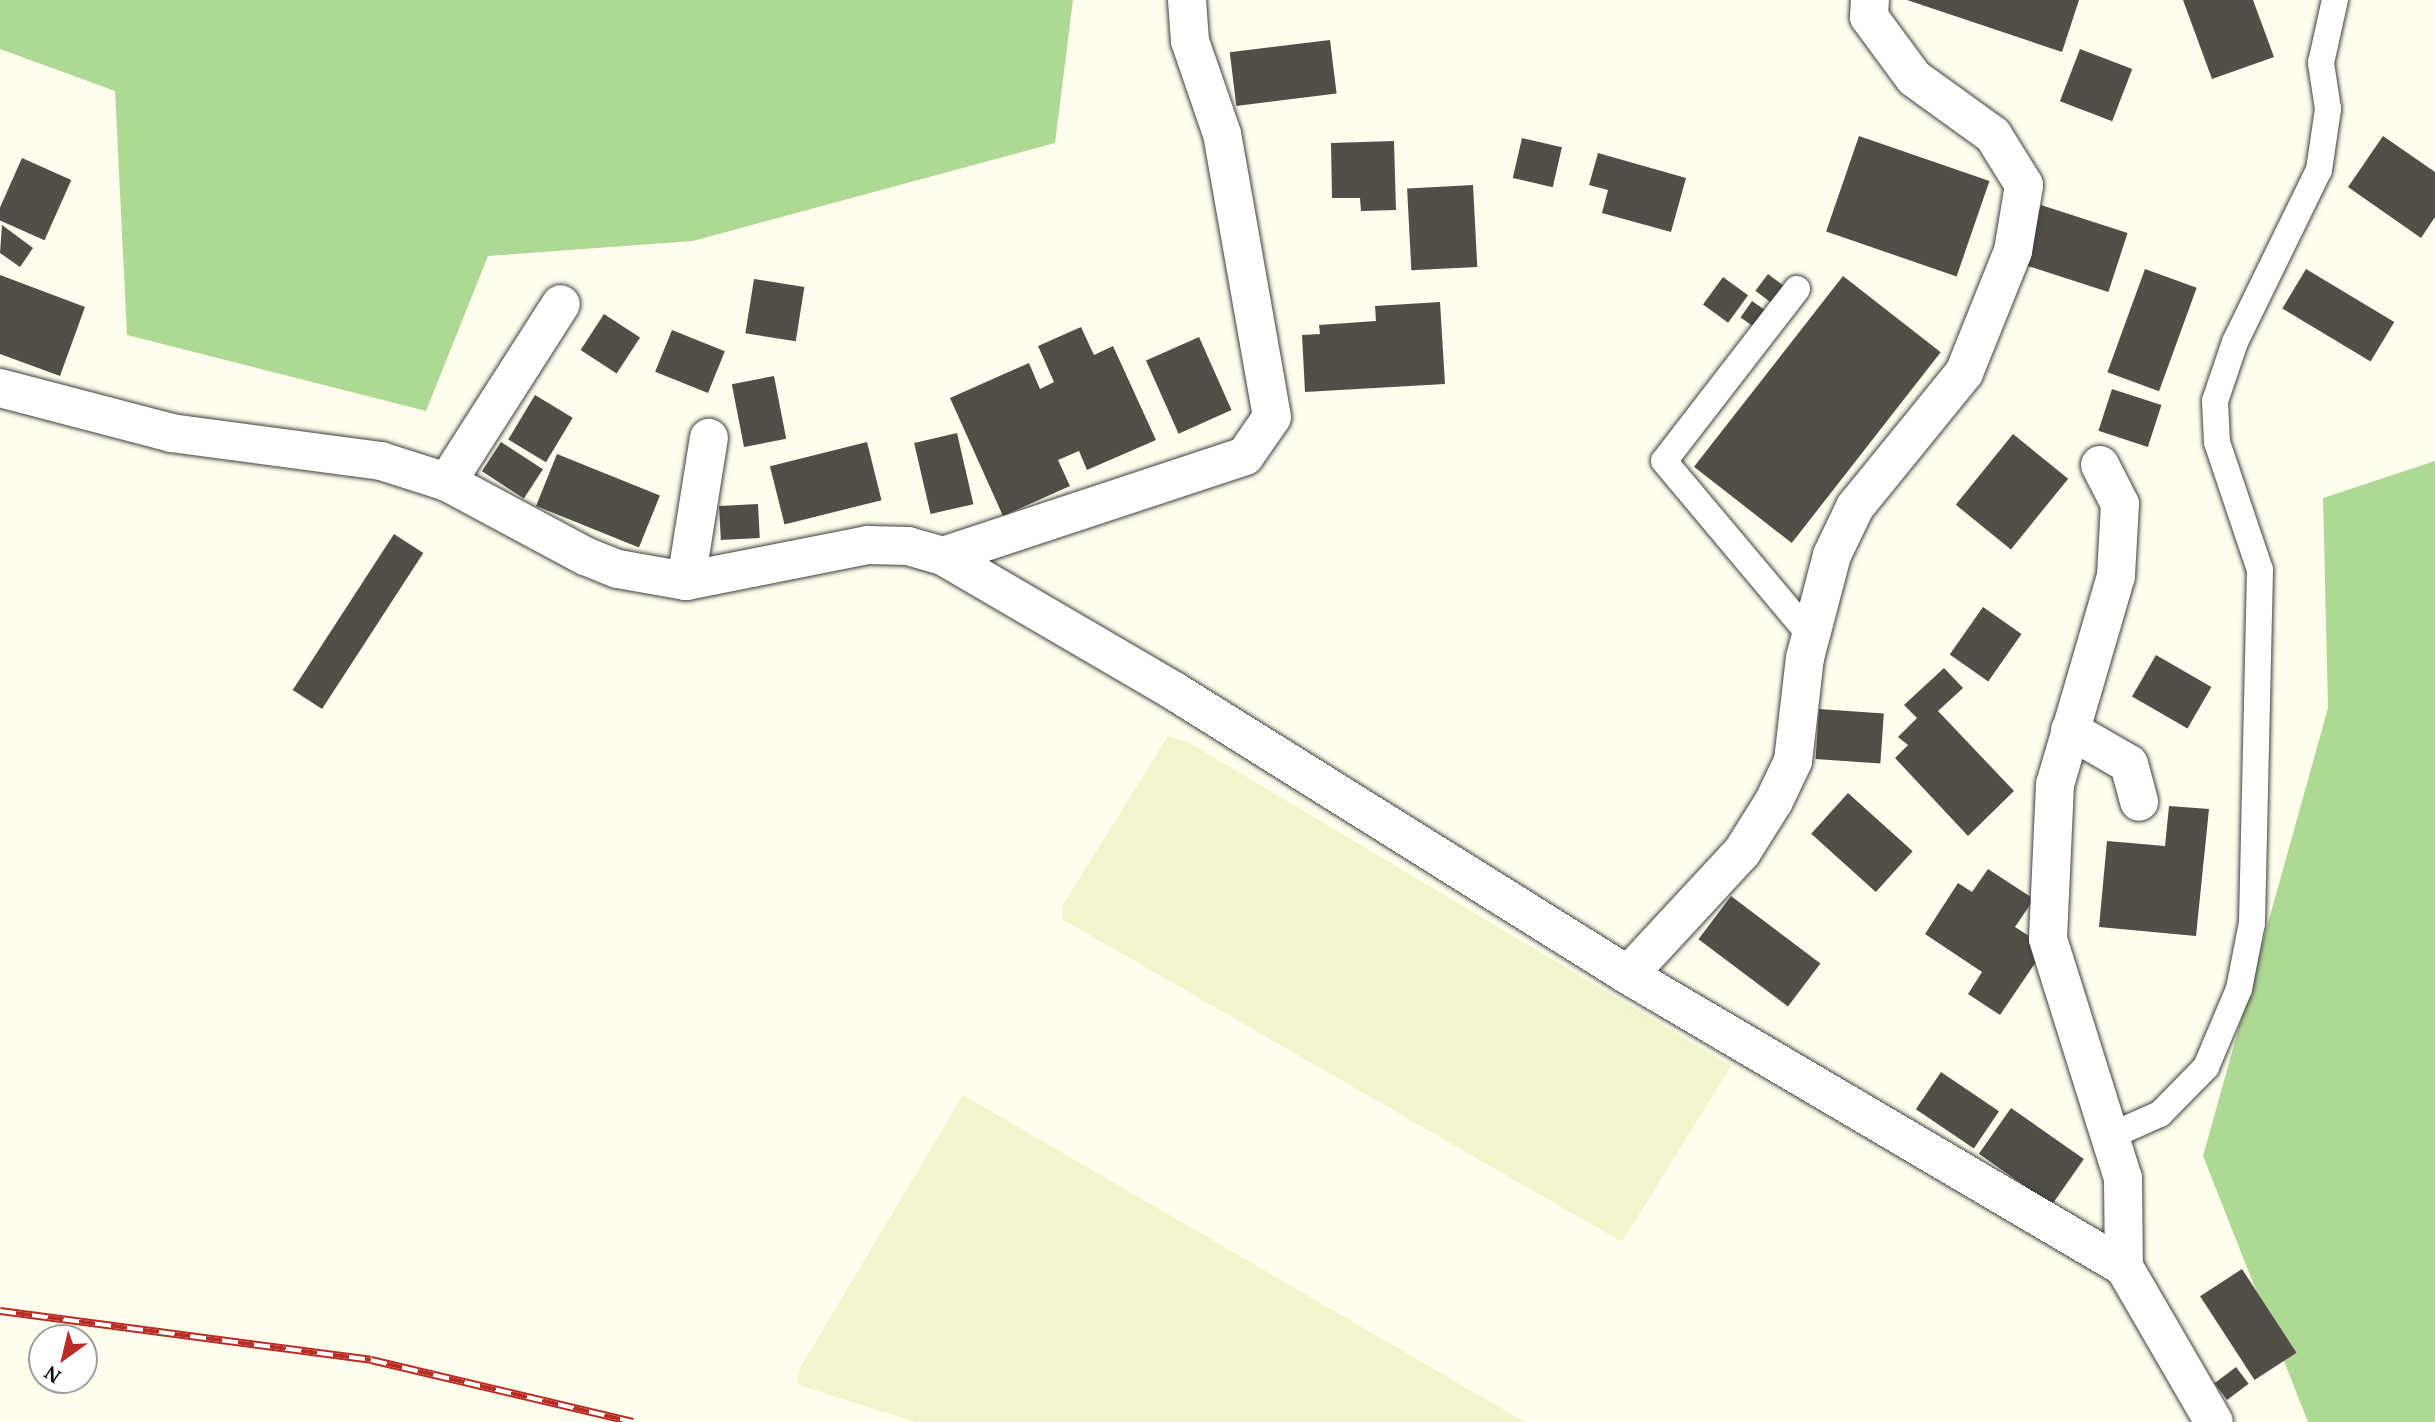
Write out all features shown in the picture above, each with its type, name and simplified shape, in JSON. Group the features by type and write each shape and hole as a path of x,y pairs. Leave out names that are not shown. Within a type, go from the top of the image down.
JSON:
{"street":[{"path":"943,556 1245,456 1272,417 1222,134 1190,41 1187,0"},
{"path":"1628,975 1742,852 1774,801 1793,761 1810,635 1832,555 1855,507 1964,373 2013,251 2024,185 1993,135 1914,78 1869,17 1870,0"},
{"path":"447,482 561,304"},
{"path":"0,388 145,428 381,461 447,482 585,556 618,569 687,581 868,545 908,546 943,556 1174,691 1628,975 2124,1267 2214,1422"},
{"path":"687,581 709,438"},
{"path":"2100,465 2120,504 2116,576 2055,784 2048,939 2123,1178 2124,1267"},
{"path":"2070,730 2129,764 2139,802"}],"lane":[{"path":"2108,1137 2160,1114 2206,1067 2239,989 2252,923 2260,570 2217,442 2215,401 2235,342 2319,170 2328,109 2321,63 2335,0"},
{"path":"1797,289 1664,461 1810,635"}],"green space":[{"path":"0,0 1073,0 1055,143 693,241 488,256 426,411 127,335 115,91 0,49"},
{"path":"2435,461 2435,1422 2308,1422 2203,1156 2328,708 2323,498"},
{"path":"1168,736 1188,742 1731,1066 1622,1242 1062,919 1063,905"},
{"path":"963,1095 1525,1422 915,1422 802,1386 797,1383 800,1368"}],"building":[{"path":"1907,0 2079,0 2062,52"},
{"path":"2183,0 2253,0 2274,57 2212,79"},
{"path":"1330,40 1337,94 1236,106 1230,52"},
{"path":"2080,49 2132,69 2112,121 2060,101"},
{"path":"1859,136 1989,181 1957,276 1826,231"},
{"path":"2383,136 2435,172 2435,217 2421,238 2348,187"},
{"path":"1522,138 1562,147 1553,187 1513,178"},
{"path":"1394,141 1396,210 1361,211 1360,198 1332,198 1331,143"},
{"path":"1598,153 1686,178 1671,232 1602,213 1608,190 1589,185"},
{"path":"22,158 71,180 44,240 0,220 0,207"},
{"path":"1473,185 1477,267 1411,270 1407,188"},
{"path":"2041,205 2128,233 2108,292 2022,264"},
{"path":"2,225 33,248 20,267 0,253"},
{"path":"2145,269 2197,288 2159,391 2107,372"},
{"path":"2306,269 2394,322 2371,361 2282,308"},
{"path":"1768,274 1789,290 1776,306 1755,291"},
{"path":"0,275 85,307 60,376 0,354"},
{"path":"1843,276 1941,352 1792,543 1694,467"},
{"path":"1723,277 1748,295 1728,323 1703,305"},
{"path":"754,279 804,287 796,341 745,333"},
{"path":"1752,301 1769,313 1758,329 1741,317"},
{"path":"1440,302 1445,384 1305,392 1302,335 1320,334 1319,325 1376,321 1375,306"},
{"path":"604,314 640,337 617,373 581,350"},
{"path":"1081,327 1094,355 1113,346 1156,440 1087,470 1079,451 1058,460 1070,486 1003,516 950,398 1029,363 1040,389 1054,382 1038,346"},
{"path":"672,330 725,351 708,393 655,372"},
{"path":"1199,337 1232,410 1179,434 1146,361"},
{"path":"774,376 786,439 744,447 732,384"},
{"path":"2112,389 2161,405 2148,447 2098,431"},
{"path":"535,395 573,418 546,462 508,440"},
{"path":"957,433 973,504 931,514 914,443"},
{"path":"2013,434 2068,479 2011,549 1956,505"},
{"path":"501,442 543,469 524,499 482,471"},
{"path":"867,442 882,500 784,524 770,466"},
{"path":"557,454 660,496 639,548 536,506"},
{"path":"758,504 760,538 721,540 719,506"},
{"path":"394,534 423,553 322,709 293,690"},
{"path":"1983,607 2022,634 1988,681 1950,655"},
{"path":"2156,655 2211,687 2187,729 2132,697"},
{"path":"1944,668 1963,688 1938,711 2014,791 1968,836 1895,758 1908,745 1898,737 1917,718 1904,705"},
{"path":"1819,709 1884,714 1880,763 1816,759"},
{"path":"1848,793 1913,851 1876,892 1811,834"},
{"path":"2169,806 2209,809 2196,936 2099,927 2107,841 2165,846"},
{"path":"1988,869 2034,899 2015,927 2046,947 2000,1015 1968,994 1982,972 1925,934 1958,883 1972,892"},
{"path":"1731,896 1820,963 1788,1007 1699,939"},
{"path":"1941,1072 1999,1111 1974,1148 1916,1109"},
{"path":"2011,1108 2084,1159 2052,1205 1979,1154"},
{"path":"2242,1269 2296,1353 2255,1380 2200,1296"},
{"path":"2236,1367 2249,1384 2227,1400 2214,1383"}],"railway":[{"path":"0,1311 371,1360 633,1422"}]}
